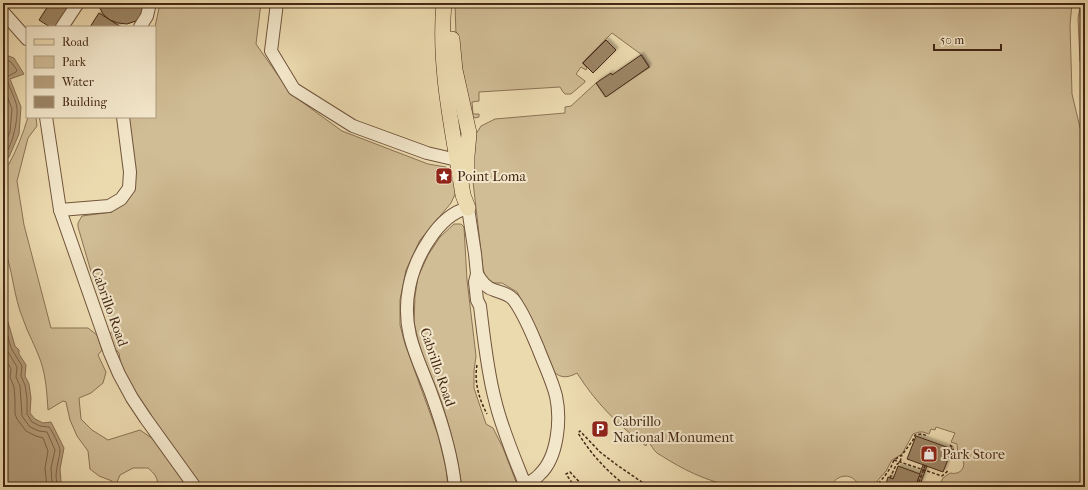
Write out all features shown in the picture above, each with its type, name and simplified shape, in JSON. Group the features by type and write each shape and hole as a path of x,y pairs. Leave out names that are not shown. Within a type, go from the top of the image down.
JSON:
{"main road":[{"path":"444,3 442,29 444,73 463,195 468,208"},
{"path":"451,3 453,52 469,133 467,156 468,208"}],"street":[{"path":"63,26 78,3"},
{"path":"141,26 147,16 150,3"},
{"path":"277,3 271,51 294,89 353,126 427,153 457,160"},
{"path":"3,12 26,38"},
{"name":"Cabrillo Road","path":"46,118 60,210 119,374 132,398 195,487"},
{"path":"60,210 109,206 121,199 129,188 130,172 123,118"},
{"path":"468,208 477,274 475,282 477,300 480,306 487,361 495,401 500,420 526,486 541,474 550,459 557,438 558,407 554,389 532,336 512,298 507,294 492,290 486,286 477,274"},
{"name":"Cabrillo Road","path":"455,487 452,463 443,430 410,336 407,307 412,275 424,247 448,218 460,210 468,208"},
{"path":"480,306 485,299 493,293 499,291"}],"path":[{"path":"628,487 595,457 578,433 580,431 600,452 616,465 649,487"},
{"path":"890,478 896,465 900,462 902,455 915,435 922,434 928,436"},
{"path":"950,445 953,448 954,457"},
{"path":"875,487 884,477 894,460 902,455"},
{"path":"894,460 942,476 949,470"},
{"path":"917,487 925,466"},
{"path":"575,487 566,474 570,472 584,487"}],"green space":[{"path":"160,3 261,3 256,44 291,94 342,131 428,164 446,167 453,174 456,192 451,203 420,240 406,270 400,300 400,325 405,344 438,435 446,468 448,487 202,487 134,392 121,365 119,353 115,349 110,335 113,328 92,275 78,223 82,216 112,212 126,199 127,118 156,118 155,26"},
{"path":"455,3 1072,3 1070,25 1072,94 1085,144 1085,487 939,486 943,478 950,473 958,472 964,465 963,461 958,455 957,444 951,442 955,433 936,427 935,430 931,429 929,434 919,432 913,434 902,454 892,460 886,471 872,487 859,487 857,482 845,476 837,479 830,487 736,487 710,480 678,465 656,452 647,441 646,446 608,413 584,384 577,373 563,377 551,369 531,317 517,292 502,283 494,283 488,280 485,276 472,173 476,134 481,126 495,119 565,113 565,107 571,106 596,83 605,97 650,67 642,55 612,33 582,63 587,68 586,70 581,67 576,74 585,82 571,94 565,94 560,87 479,92 479,101 472,102 473,114 479,114 479,117 475,118 471,115 456,36"},
{"path":"1081,3 1085,3 1085,66 1080,62 1078,18"},
{"path":"28,118 36,118 37,126 28,138 17,181 24,225 51,328 88,328 97,335 102,350 98,355 106,372 103,383 91,393 79,398 81,419 92,430 108,440 140,430 156,441 189,487 157,487 156,476 148,468 133,468 120,475 115,487 112,487 112,481 99,476 90,469 88,451 77,436 70,420 66,402 63,401 48,410 43,368 20,310 9,263 3,245 3,165 9,164"},
{"path":"454,224 461,224 464,227 467,280 476,356 474,388 486,424 493,428 503,448 518,487 462,487 457,458 442,403 418,340 414,322 415,296 418,277 428,255 440,237"}],"water":[{"path":"3,54 14,58 24,74 10,79 21,107 19,134 9,157 3,160"},
{"path":"3,305 15,346 19,350 19,354 26,365 25,376 29,384 31,398 30,413 35,419 43,423 51,422 64,448 60,469 61,482 68,487 3,487"}],"building":[{"path":"50,3 73,3 59,26 48,26 39,20"},
{"path":"99,3 149,3 143,16 136,21 127,24 110,20 103,14"},
{"path":"357,3 381,3 380,7"},
{"path":"99,13 119,26 91,26"},
{"path":"606,40 616,50 593,73 583,63"},
{"path":"641,55 649,67 606,97 596,83 611,73 612,75"},
{"name":"Park Store","path":"916,436 952,449 943,472 907,459"},
{"path":"923,465 927,466 919,487 915,487"},
{"path":"898,466 920,474 915,487 885,487 888,477 893,479"}],"place":[{"name":"Point Loma","path":"444,176"},
{"name":"Cabrillo National Monument","path":"600,429"},
{"name":"Park Store","path":"929,454"}]}
